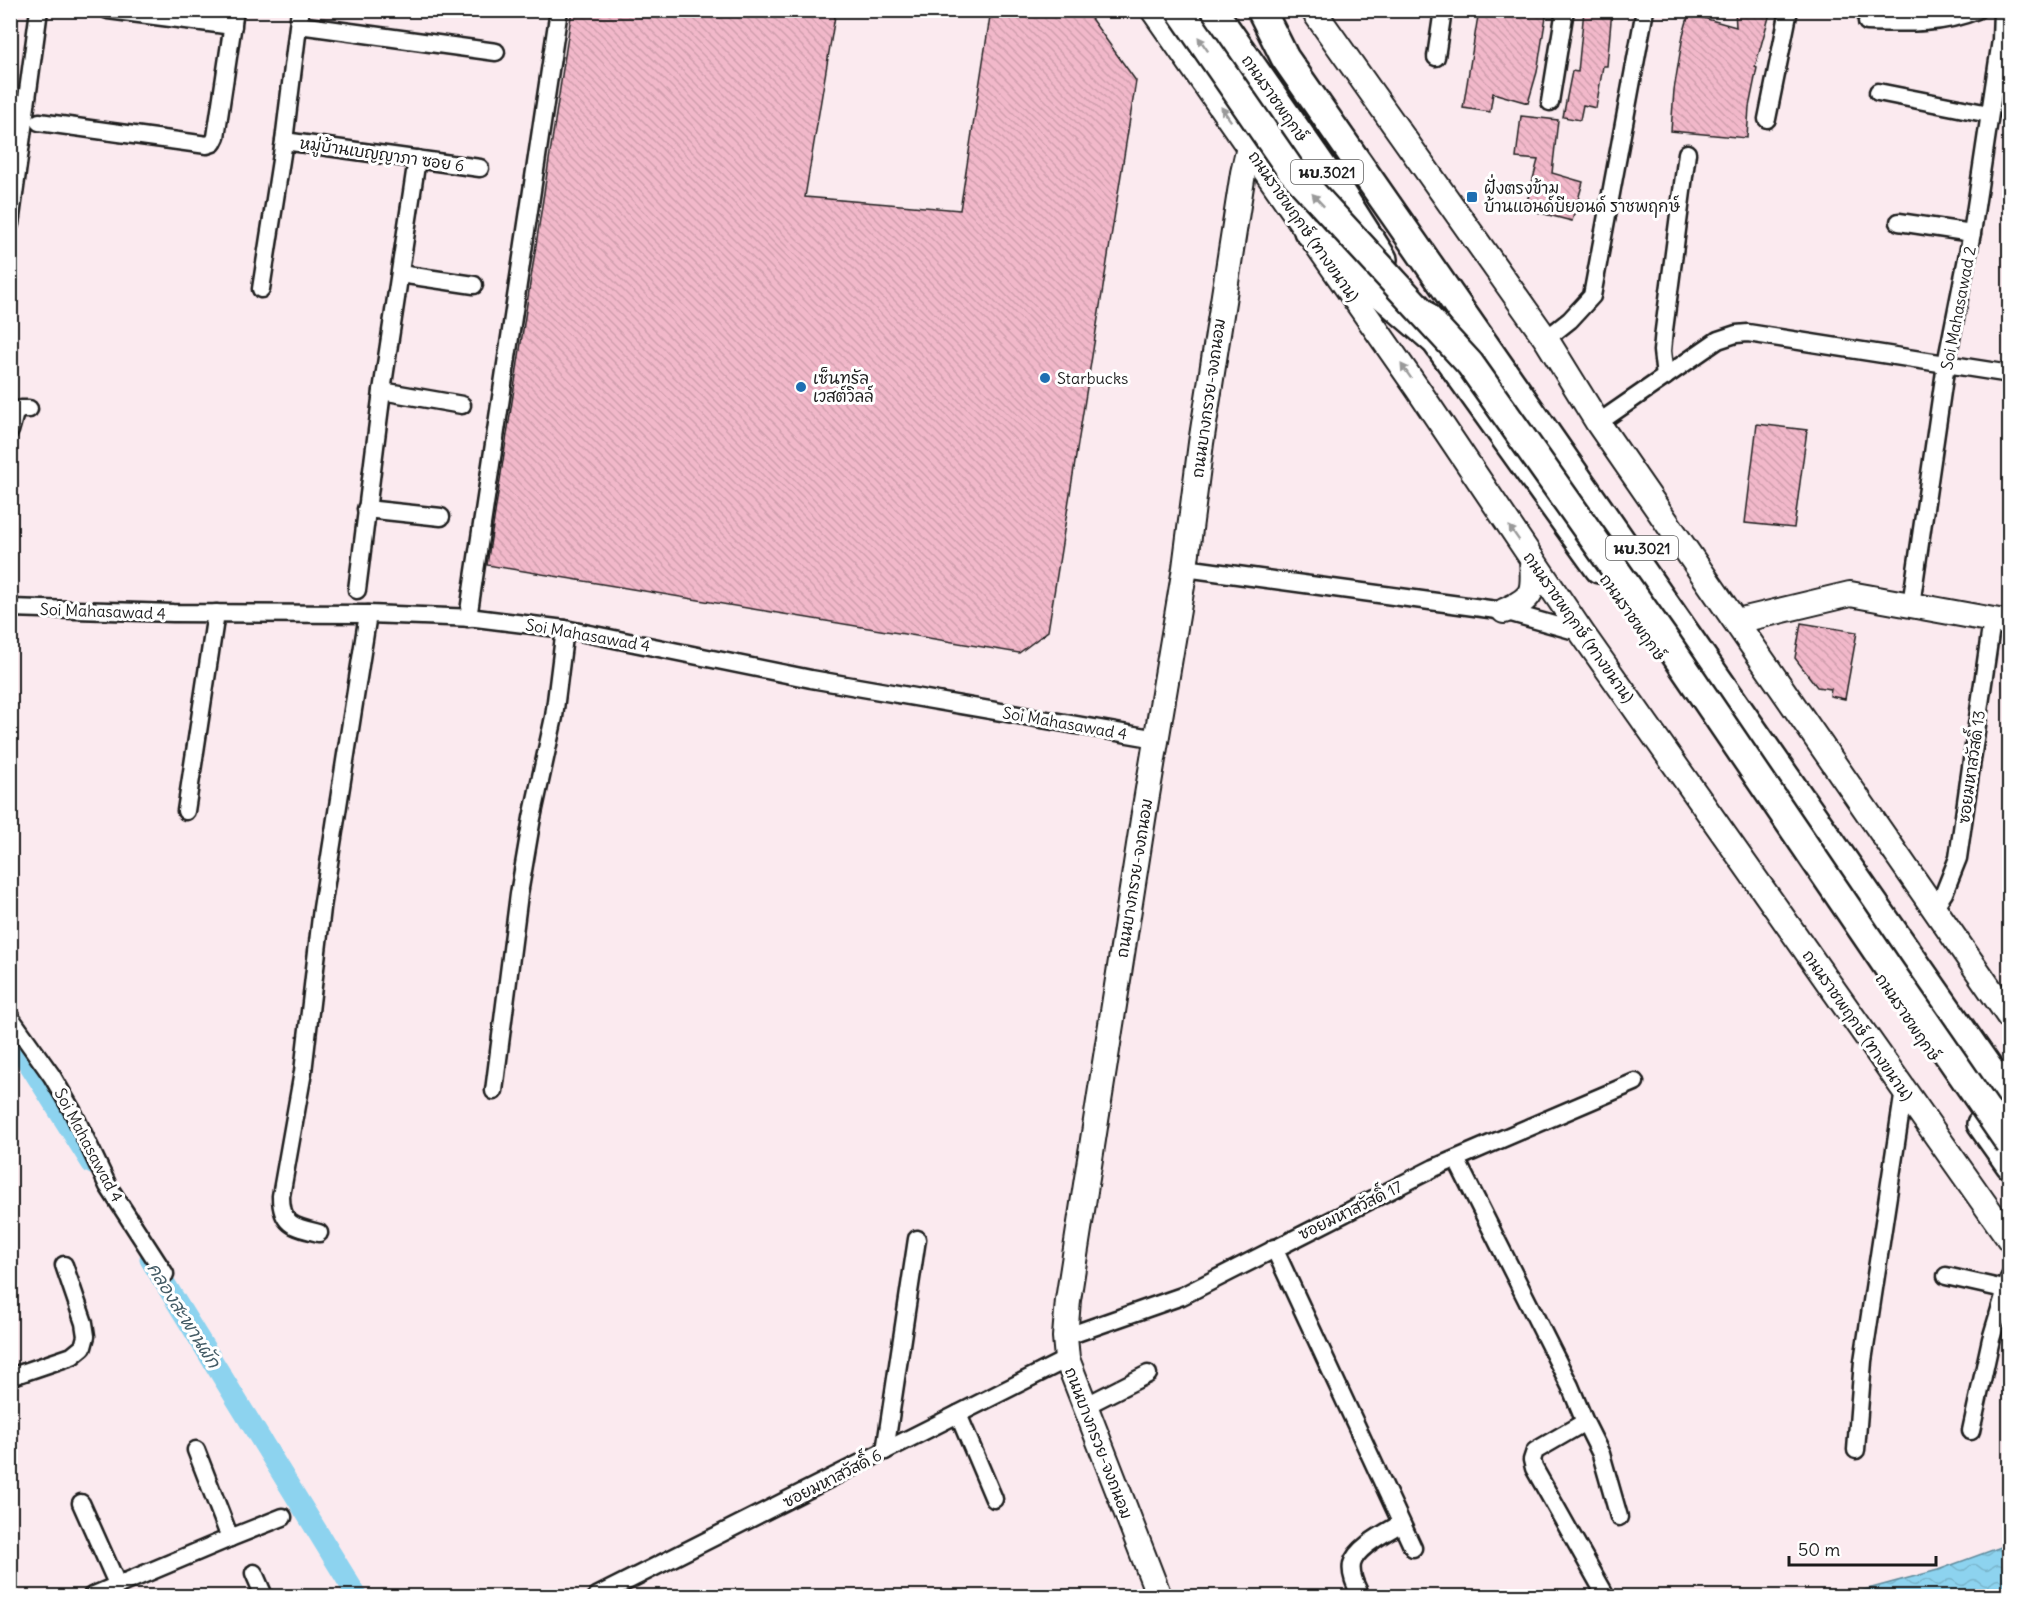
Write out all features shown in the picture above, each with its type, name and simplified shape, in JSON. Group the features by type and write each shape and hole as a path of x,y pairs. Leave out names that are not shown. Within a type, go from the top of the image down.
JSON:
{"main road":[{"name":"ถนนราชพฤกษ์ (ทางขนาน)","path":"1153,10 1417,388 1582,633 2010,1240"},
{"path":"1180,10 1290,169 1470,364 1668,644 1888,969 2007,1155"},
{"name":"ถนนราชพฤกษ์","path":"1213,10 1342,195 1433,339 1712,729 2007,1155"},
{"path":"1313,10 1546,339 1598,423 2010,1018"},
{"path":"1267,12 1285,58 2010,1099"},
{"name":"นบ.3021","path":"1267,12 2010,1080"},
{"name":"ถนนบางกรวย-จงถนอม","path":"1158,1596 1085,1406 1066,1348 1068,1300 1185,568 1210,384 1249,147"},
{"path":"1308,231 1433,339"},
{"path":"1504,610 1523,602 1533,586 1532,559"},
{"path":"1737,621 1850,594 2001,621"}],"street":[{"path":"10,224 39,10"},
{"path":"39,122 207,145 213,143 216,137 234,18 108,10"},
{"path":"468,618 559,10"},
{"path":"1436,57 1443,10"},
{"path":"1550,102 1565,10"},
{"path":"1546,339 1570,320 1593,296 1645,10"},
{"path":"1767,119 1789,10"},
{"path":"1867,22 1933,22 1977,10"},
{"name":"Soi Mahasawad 2","path":"1911,605 1946,364 1972,233 2001,40 2002,10"},
{"path":"261,289 284,141 299,18 496,52"},
{"path":"1878,92 1989,114"},
{"name":"หมู่บ้านเบญญาภา ซอย 6","path":"284,141 480,168"},
{"path":"1665,377 1662,351 1686,153"},
{"path":"357,590 381,391 417,159"},
{"path":"1899,222 1972,233"},
{"path":"400,274 474,285"},
{"path":"1598,423 1718,340 1736,334 1748,333 2010,374"},
{"path":"381,391 462,405"},
{"path":"10,431 15,413 21,409 29,409"},
{"path":"366,509 441,518"},
{"path":"1185,568 1504,610 1582,633"},
{"name":"Soi Mahasawad 4","path":"10,608 368,614 468,618 565,629 811,679 1157,739"},
{"path":"186,811 216,613"},
{"path":"319,1233 295,1227 288,1221 282,1210 282,1196 303,1072 322,908 368,614"},
{"name":"ซอยมหาสวัสดิ์ 13","path":"1933,909 1944,893 1958,858 2001,621"},
{"path":"494,1091 519,894 532,818 554,717 565,629"},
{"name":"Soi Mahasawad 4","path":"10,1017 52,1076 73,1112 108,1186 165,1274"},
{"name":"ซอยมหาสวัสดิ์ 17","path":"1066,1348 1182,1296 1456,1159 1635,1082"},
{"path":"1856,1450 1863,1361 1904,1090"},
{"path":"1456,1159 1570,1386 1601,1454 1619,1517"},
{"path":"885,1452 917,1239"},
{"path":"1274,1248 1413,1548"},
{"path":"12,1371 72,1356 82,1347 86,1336 84,1323 64,1265"},
{"path":"1946,1276 2007,1283 1971,1431"},
{"name":"ซอยมหาสวัสดิ์ 6","path":"597,1596 958,1414 1066,1348"},
{"path":"1085,1406 1148,1374"},
{"path":"958,1414 994,1498"},
{"path":"1585,1422 1535,1451 1532,1460 1534,1468 1606,1596"},
{"path":"196,1450 230,1538"},
{"path":"81,1503 118,1586"},
{"path":"92,1596 283,1517"},
{"path":"1360,1596 1353,1577 1352,1563 1359,1552 1400,1524"},
{"path":"254,1573 264,1596"}],"water":[{"path":"2009,1544 2009,1596 1842,1596 1938,1570"}],"building":[{"name":"เซ็นทรัล เวสต์วิลล์","path":"572,10 836,10 805,197 960,210 991,10 1085,10 1136,81 1048,631 1019,653 487,565"},
{"path":"1479,10 1547,10 1537,72 1528,103 1493,93 1490,112 1463,108"},
{"path":"1584,10 1612,10 1607,66 1603,66 1596,108 1583,105 1580,120 1563,117 1572,71 1578,72"},
{"path":"1735,10 1771,10 1755,67 1757,68 1749,107 1747,138 1671,131 1674,90 1683,35 1689,14 1736,27"},
{"path":"1521,116 1558,120 1552,173 1583,182 1572,221 1525,209 1538,160 1516,158"},
{"path":"1757,424 1807,430 1794,528 1745,523"},
{"path":"1801,623 1857,632 1845,699 1830,696 1831,689 1817,687 1795,658"}],"waterway":[{"name":"คลองสะพานผัก","path":"10,1034 92,1164"},
{"name":"คลองสะพานผัก","path":"150,1259 357,1596"}],"place":[{"name":"ฝั่งตรงข้าม บ้านแอนด์บียอนด์ ราชพฤกษ์","path":"1472,197"},
{"name":"Starbucks","path":"1045,378"},
{"name":"เซ็นทรัล เวสต์วิลล์","path":"801,387"}]}
